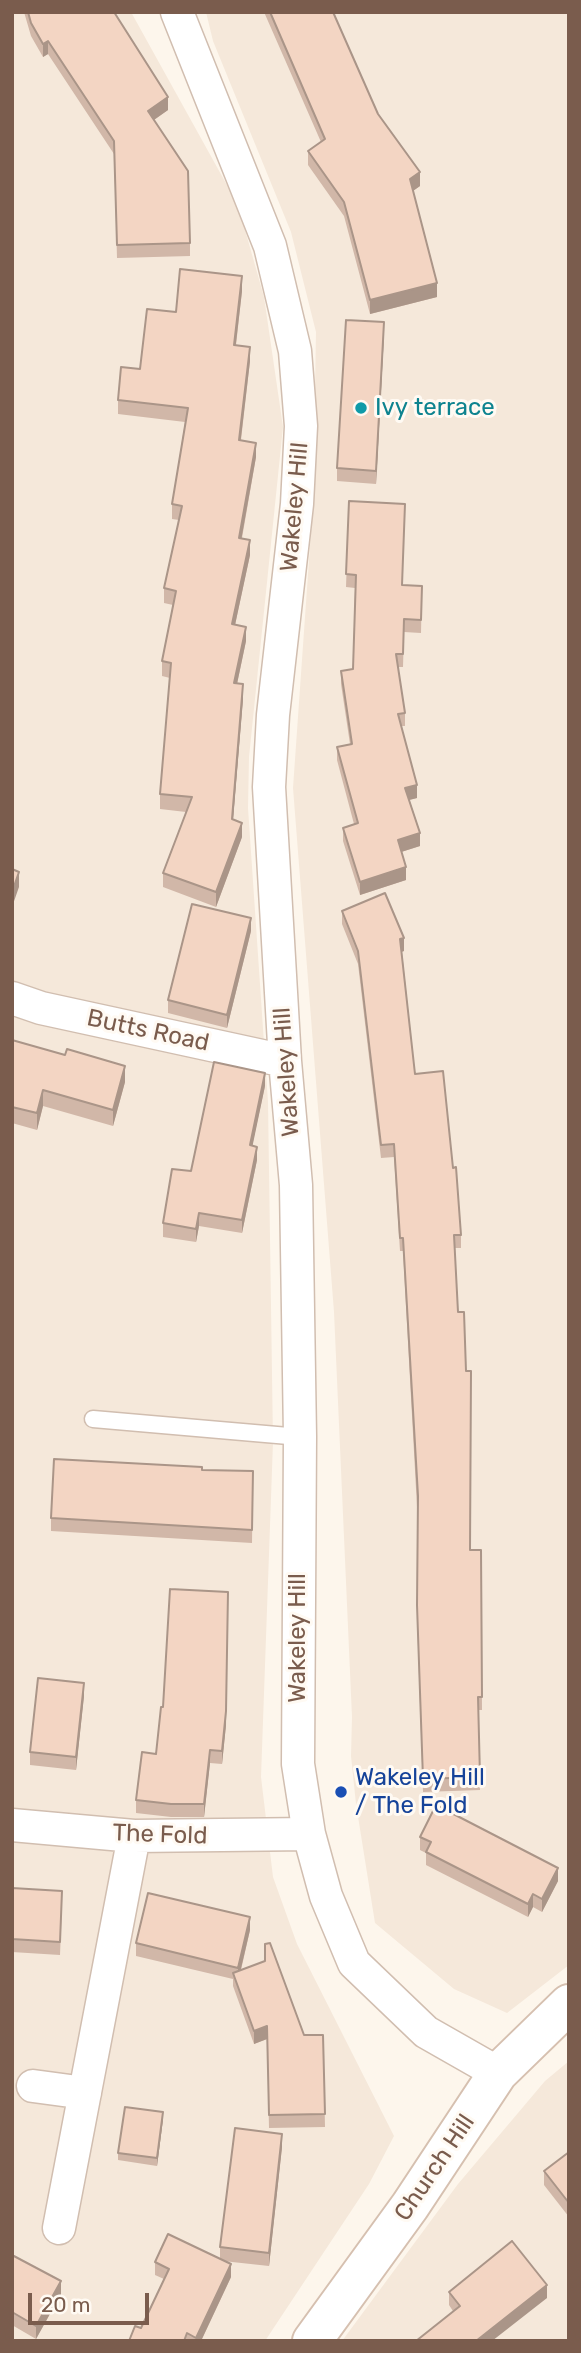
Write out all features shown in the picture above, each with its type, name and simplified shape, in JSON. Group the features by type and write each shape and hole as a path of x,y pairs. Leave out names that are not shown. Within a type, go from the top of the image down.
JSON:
{"street":[{"name":"Wakeley Hill","path":"177,12 270,246 295,351 301,426 297,503 272,715 269,787 285,1061 296,1185 300,1437 298,1752 309,1834 326,1896 354,1963 426,2032 498,2073"},
{"name":"Butts Road","path":"12,998 41,1008 285,1061"},
{"name":"The Fold","path":"12,1825 134,1836 309,1834"},
{"path":"58,2228 134,1836"},
{"name":"Church Hill","path":"312,2341 410,2206 498,2073 569,2004"},
{"path":"33,2086 85,2092"}],"lane":[{"path":"93,1419 300,1437"}],"shaded area":[{"path":"12,12 131,12 238,205 264,297 283,427 249,757 248,808 268,1102 273,1442 261,1777 273,1877 297,1944 394,2136 369,2184 265,2341 12,2341"},
{"path":"206,12 569,12 569,1965 507,2013 454,1989 375,1923 356,1804 351,1756 352,1717 334,1312 293,788 313,503 316,332 291,232 213,41"},
{"path":"569,2061 569,2341 342,2341 458,2184 545,2081"}],"building":[{"path":"28,12 114,12 168,97 148,111 188,171 190,243 117,245 114,141 48,41 43,44"},
{"path":"270,12 333,12 378,114 420,172 410,179 437,283 370,300 344,202 308,151 325,139"},
{"path":"180,269 242,276 234,345 250,347 239,440 256,443 239,538 250,540 232,624 246,627 234,683 243,684 232,819 242,823 216,892 163,873 192,797 160,794 171,663 162,661 176,591 164,588 182,506 172,504 188,408 118,400 121,367 140,369 147,309 176,312"},
{"name":"Ivy terrace","path":"346,320 384,322 376,471 337,468"},
{"path":"349,501 405,504 402,585 422,586 421,620 404,619 403,654 396,654 405,713 398,714 417,785 405,788 420,833 398,840 406,867 360,882 343,828 358,823 337,747 352,744 341,671 353,669 356,575 346,574"},
{"path":"12,869 19,872 12,892"},
{"path":"385,893 404,938 400,939 415,1074 443,1071 453,1168 456,1167 461,1235 454,1235 458,1312 464,1312 466,1371 471,1371 470,1550 481,1550 482,1697 478,1697 480,1777 423,1779 417,1605 418,1496 403,1238 400,1238 394,1144 381,1145 358,951 342,911"},
{"path":"192,904 251,918 227,1015 168,1000"},
{"path":"12,1040 65,1055 67,1049 125,1066 113,1110 43,1090 37,1113 12,1107"},
{"path":"214,1062 265,1073 250,1145 257,1147 242,1220 199,1213 196,1229 163,1223 172,1169 191,1171"},
{"path":"54,1459 253,1471 252,1530 51,1518"},
{"path":"170,1589 228,1592 226,1711 222,1751 210,1750 204,1804 136,1800 142,1752 156,1754 163,1707"},
{"path":"38,1678 84,1683 76,1757 30,1752"},
{"path":"436,1805 558,1868 542,1899 533,1894 528,1904 426,1852 431,1842 420,1837"},
{"path":"12,1888 62,1891 60,1942 12,1939"},
{"path":"148,1893 250,1917 238,1968 136,1943"},
{"path":"270,1943 304,2035 323,2035 325,2114 269,2115 267,2026 254,2031 233,1973 265,1961 265,1944"},
{"path":"125,2107 163,2112 157,2158 118,2153"},
{"path":"235,2128 282,2134 269,2253 220,2247"},
{"path":"569,2152 569,2203 544,2171"},
{"path":"168,2234 231,2264 196,2338 187,2333 184,2341 129,2341 135,2326 141,2328 169,2269 155,2262"},
{"path":"512,2241 547,2285 476,2341 416,2341 460,2306 449,2292"},
{"path":"12,2255 61,2281 36,2326 12,2312"}],"place":[{"name":"Ivy terrace","path":"361,408"},
{"name":"Wakeley Hill / The Fold","path":"341,1792"}]}
